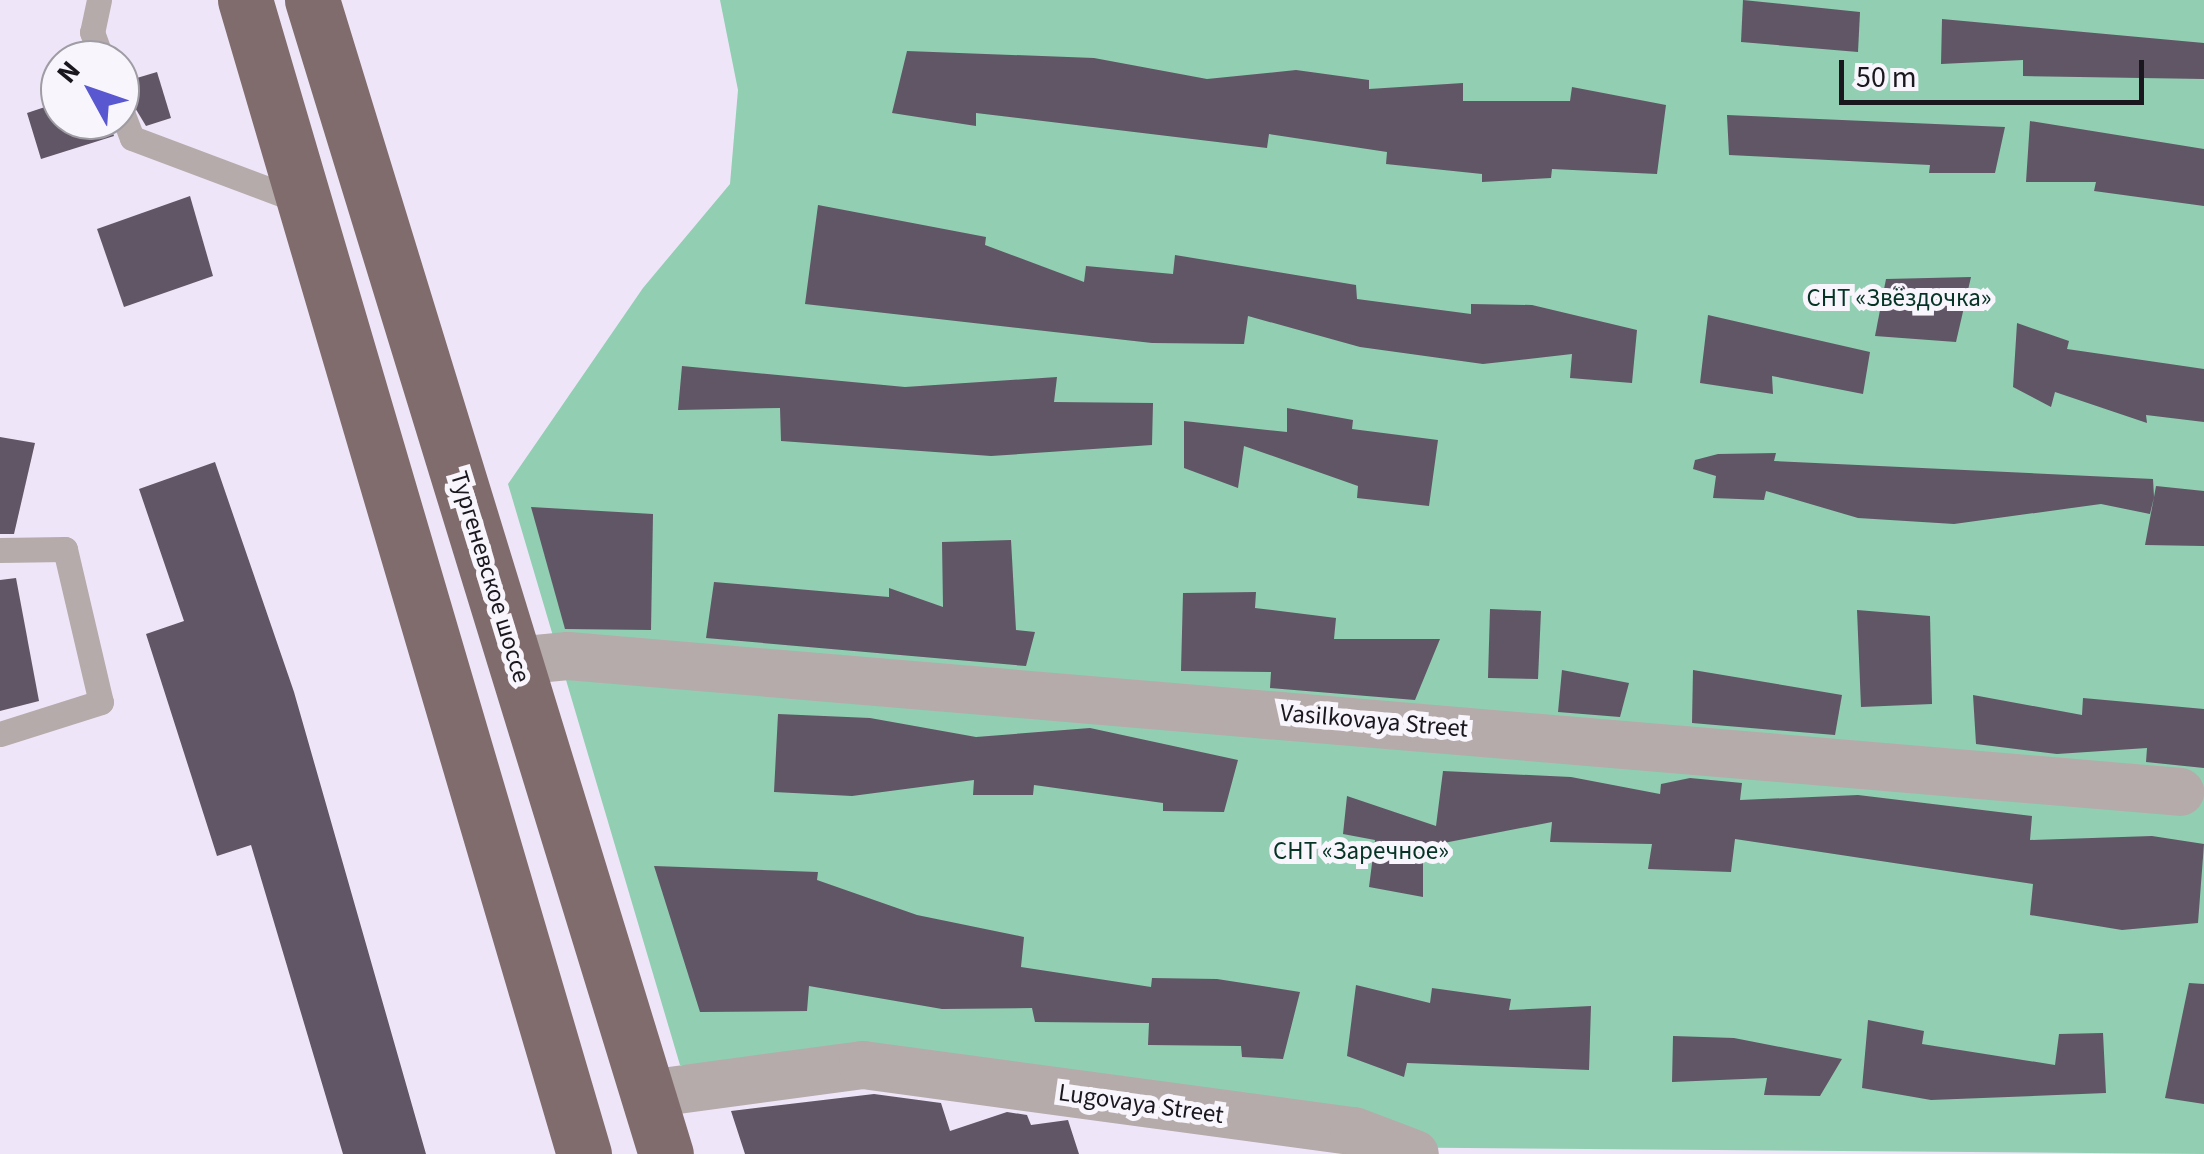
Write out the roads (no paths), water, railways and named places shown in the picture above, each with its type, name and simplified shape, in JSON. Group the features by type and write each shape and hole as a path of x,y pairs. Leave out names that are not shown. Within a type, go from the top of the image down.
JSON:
{"highway":[{"path":"245,0 584,1154"},
{"name":"Тургеневское шоссе","path":"312,0 666,1154"}],"street":[{"name":"Vasilkovaya Street","path":"515,661 568,656 2180,792"},
{"name":"Lugovaya Street","path":"648,1094 863,1064 1354,1131 1415,1154"}],"lane":[{"path":"95,40 92,32 99,0"},
{"path":"137,140 305,204"},
{"path":"0,550 65,549 101,702 0,734"}],"park label":[{"name":"СНТ «Звёздочка»","path":"1899,298"},
{"name":"СНТ «Заречное»","path":"1361,851"}]}
